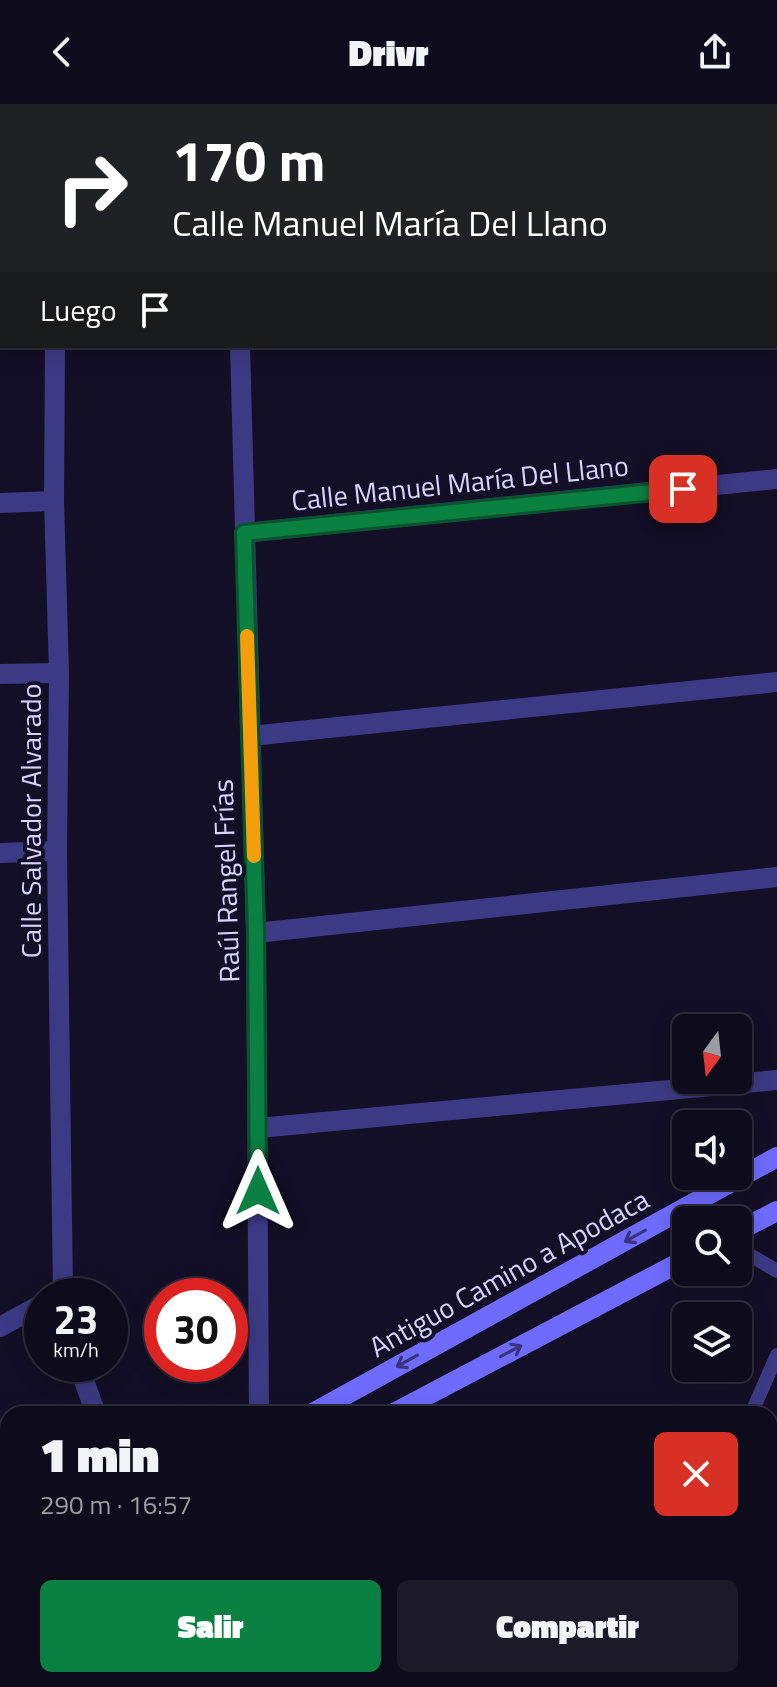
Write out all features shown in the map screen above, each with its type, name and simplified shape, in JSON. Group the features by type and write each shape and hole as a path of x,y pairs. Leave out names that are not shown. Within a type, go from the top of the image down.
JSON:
{"street":[{"name":"Calle Salvador Alvarado","path":"55,348 61,1278"},
{"name":"Raúl Rangel Frías","path":"240,348 256,933 259,1406"},
{"name":"Calle Manuel María Del Llano","path":"244,533 777,479"},
{"path":"0,503 54,501"},
{"path":"0,674 59,673"},
{"path":"250,736 777,682"},
{"path":"0,853 57,851"},
{"path":"256,933 777,877"},
{"path":"258,1128 777,1080"},
{"name":"Antiguo Camino a Apodaca","path":"326,1406 777,1157"},
{"path":"752,1224 777,1211"},
{"path":"407,1406 672,1266"},
{"path":"0,1327 24,1314"},
{"path":"84,1382 93,1406"}],"lane":[{"path":"752,1256 777,1271"},
{"path":"755,1406 777,1355"}],"slow traffic":[{"path":"247,636 254,856"}],"route":[{"path":"258,1191 256,933 244,533 683,489"}]}
